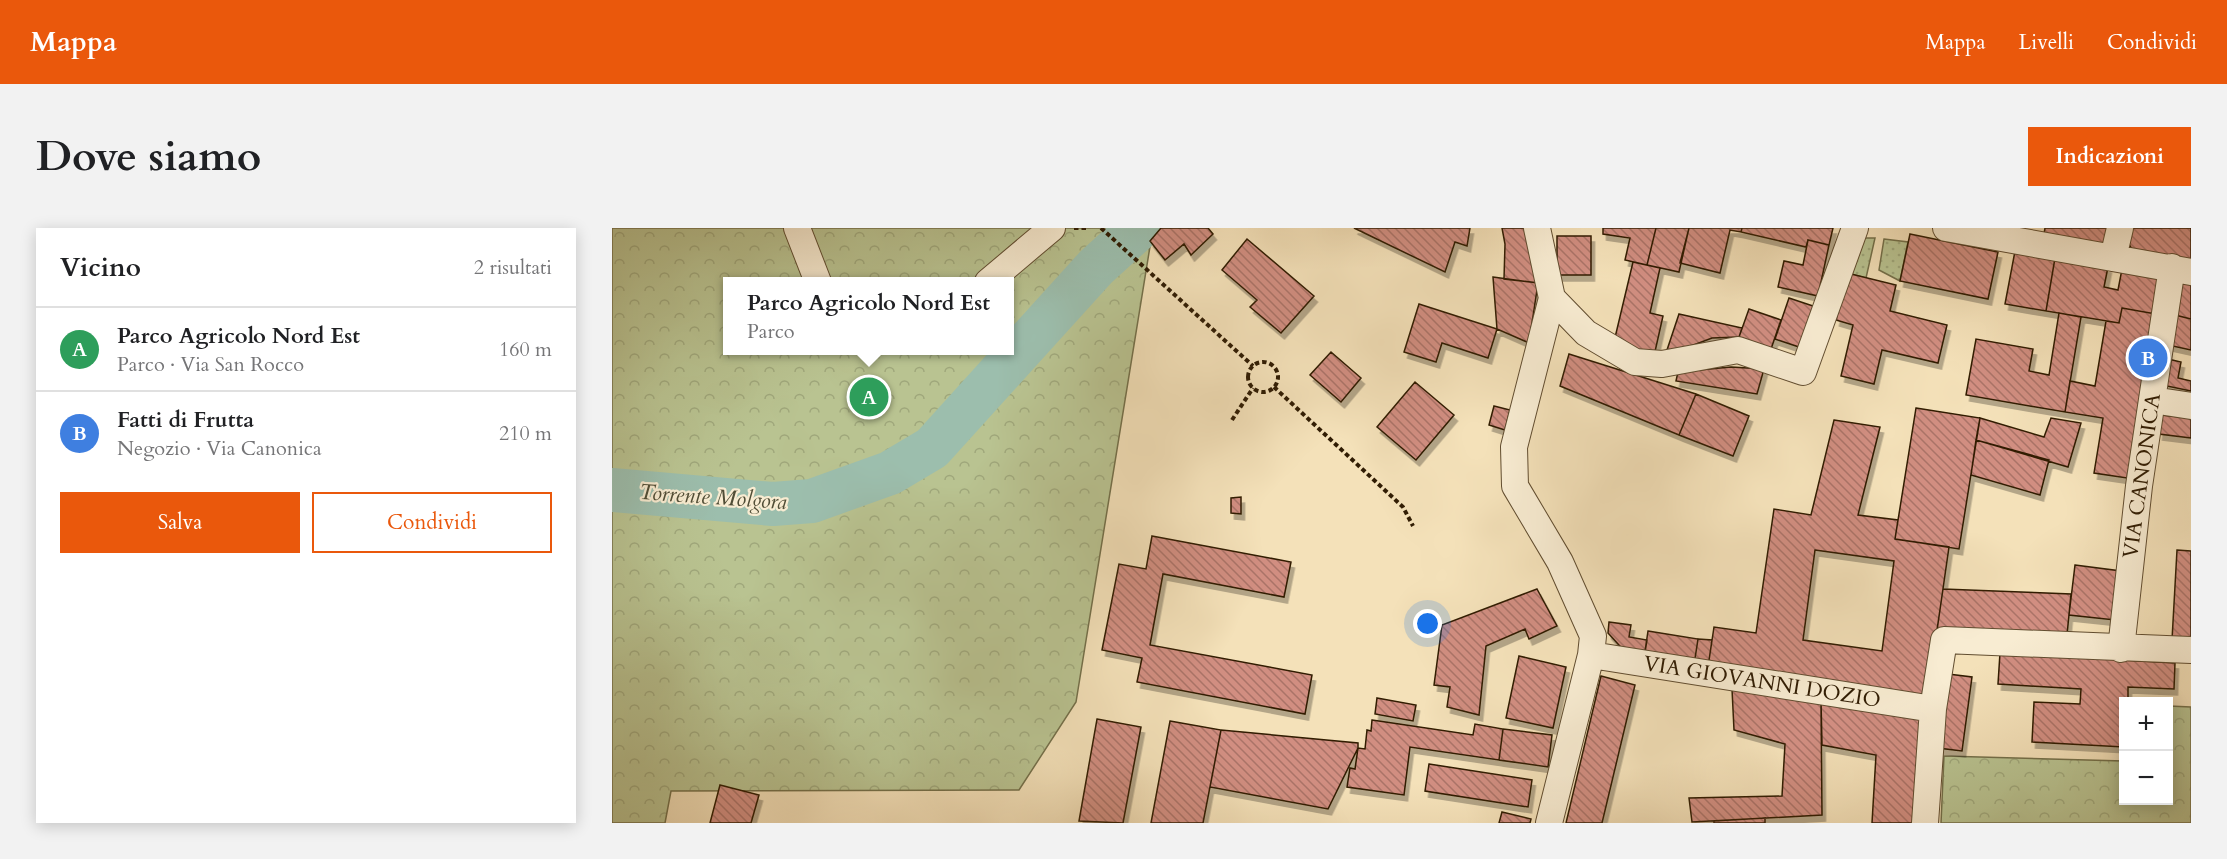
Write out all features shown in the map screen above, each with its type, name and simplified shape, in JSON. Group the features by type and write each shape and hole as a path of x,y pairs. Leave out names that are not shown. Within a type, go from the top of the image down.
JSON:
{"street":[{"path":"797,228 816,277"},
{"path":"994,277 1052,228"},
{"path":"1537,228 1552,298 1514,447 1515,486 1560,562 1593,636 1591,655 1550,823"},
{"path":"1552,298 1586,333 1635,362 1662,364 1738,350 1803,372 1855,228"},
{"path":"1946,228 2182,270"},
{"path":"2114,258 2120,228"},
{"name":"VIA CANONICA","path":"2121,649 2139,486 2152,400 2182,270"},
{"path":"2152,400 2191,406"},
{"path":"1925,823 1933,709 1944,640 2121,649 2191,650"},
{"name":"VIA GIOVANNI DOZIO","path":"1591,655 1933,709"}],"path":[{"path":"1073,228 1089,228"},
{"path":"1102,229 1252,366"},
{"path":"1263,362 1273,366 1278,376 1274,387 1264,391 1253,387 1248,377 1252,366 1263,362"},
{"path":"1232,420 1253,387"},
{"path":"1274,387 1403,507 1413,526"}],"green space":[{"path":"612,228 1153,228 1076,702 1019,790 671,791 665,823 612,823"},
{"path":"1863,238 1875,238 1866,278 1847,273"},
{"path":"1884,239 1908,242 1900,281 1879,270"},
{"path":"2173,706 2191,707 2191,823 1941,823 1944,756 2119,761 2119,805 2173,805"}],"building":[{"path":"1161,228 1208,228 1213,234 1191,255 1184,244 1165,260 1150,241"},
{"path":"1354,228 1470,228 1467,246 1455,242 1445,272"},
{"path":"1502,228 1529,228 1538,283 1504,279 1505,244"},
{"path":"1603,228 1656,228 1647,265 1625,260 1630,238 1603,234"},
{"path":"1656,228 1689,228 1679,272 1647,265"},
{"path":"1689,228 1742,228 1741,232 1730,230 1720,273 1680,263"},
{"path":"1742,228 1833,228 1829,245 1808,240 1806,247 1741,232"},
{"path":"2045,228 2108,228 2104,246 2044,234"},
{"path":"2129,228 2191,228 2191,262 2132,249 2126,240"},
{"path":"1910,234 1998,252 1988,299 1900,281"},
{"path":"1557,236 1591,236 1591,275 1557,275"},
{"path":"1247,239 1314,296 1281,333 1250,307 1257,300 1222,270"},
{"path":"1808,240 1829,245 1818,296 1778,287 1784,261 1803,265"},
{"path":"2015,251 2055,258 2046,311 2005,304"},
{"path":"2055,258 2108,267 2104,287 2118,290 2122,269 2162,276 2156,314 2122,308 2119,323 2046,311"},
{"path":"1633,262 1660,268 1650,313 1663,316 1654,356 1613,346"},
{"path":"1847,273 1896,285 1890,311 1947,325 1938,363 1882,350 1874,384 1841,376 1853,325 1836,320"},
{"path":"1493,277 1538,283 1529,343 1497,329"},
{"path":"2183,279 2191,281 2191,319 2175,315"},
{"path":"1789,298 1816,307 1802,348 1775,339"},
{"path":"1419,304 1497,329 1488,358 1442,343 1436,362 1404,352"},
{"path":"2122,308 2156,314 2127,478 2094,473 2103,418 2065,412 2070,381 2095,386 2106,321 2119,323"},
{"path":"1749,309 1781,320 1771,349 1739,337"},
{"path":"2059,313 2081,317 2065,412 1966,395 1976,339 2033,349 2029,371 2049,375"},
{"path":"1679,314 1742,328 1739,337 1712,338 1683,349 1667,350"},
{"path":"2175,315 2191,319 2191,350 2168,345"},
{"path":"1331,352 1361,378 1341,402 1310,375"},
{"path":"1569,354 1696,394 1679,435 1560,386"},
{"path":"2168,359 2181,362 2178,378 2191,381 2191,391 2162,385"},
{"path":"1731,367 1764,369 1757,394 1676,381 1678,372"},
{"path":"1415,382 1454,415 1416,460 1377,427"},
{"path":"1696,394 1749,416 1733,456 1679,435"},
{"path":"1494,406 1510,410 1505,430 1489,425"},
{"path":"1916,408 1980,418 1959,549 1895,539"},
{"path":"2161,415 2191,418 2191,438 2159,434"},
{"path":"1980,418 2044,437 2051,418 2081,423 2068,467 1976,440"},
{"path":"1834,420 1880,427 1858,515 1898,520 1895,539 1949,547 1927,700 1708,667 1714,627 1756,633 1774,509 1811,515","holes":["1815,550 1894,561 1882,651 1803,640"]},
{"path":"1976,440 2049,460 2040,495 1971,475"},
{"path":"1241,497 1241,514 1231,513 1231,498"},
{"path":"1152,536 1291,562 1284,597 1163,574 1150,645 1312,675 1305,714 1137,682 1142,658 1102,650 1119,564 1146,569"},
{"path":"2177,550 2191,551 2191,641 2172,640"},
{"path":"2075,565 2121,571 2115,620 2069,615"},
{"path":"1537,589 1557,626 1529,639 1525,629 1486,646 1479,715 1447,707 1450,687 1434,685 1442,625"},
{"path":"1943,589 2071,594 2067,635 1937,630"},
{"path":"1609,622 1631,625 1629,637 1647,640 1644,658 1628,655 1608,633"},
{"path":"1648,631 1698,639 1694,665 1644,658"},
{"path":"1698,639 1712,640 1708,667 1694,665"},
{"path":"2000,653 2175,663 2174,689 2128,687 2128,697 2119,697 2119,747 2032,742 2034,702 2080,704 2081,689 1998,684"},
{"path":"1519,656 1566,667 1553,728 1506,718"},
{"path":"1948,674 1972,677 1962,751 1938,748"},
{"path":"1601,676 1635,685 1602,823 1566,823"},
{"path":"1732,689 1821,701 1822,815 1692,822 1689,798 1782,796 1785,744 1734,730"},
{"path":"1377,698 1416,705 1413,721 1375,714"},
{"path":"1821,701 1925,719 1916,823 1872,823 1876,755 1822,745"},
{"path":"1097,719 1141,727 1123,823 1079,821"},
{"path":"1372,720 1473,735 1475,724 1503,729 1499,760 1410,747 1404,795 1347,787 1350,768 1355,769 1358,748 1365,749 1367,730 1371,731"},
{"path":"1170,721 1221,730 1203,823 1151,823"},
{"path":"1503,729 1552,735 1548,767 1499,760"},
{"path":"1221,730 1358,743 1358,748 1328,809 1210,787"},
{"path":"1429,764 1532,780 1528,807 1425,791"},
{"path":"720,785 759,795 751,823 710,823"},
{"path":"1502,812 1531,819 1530,823 1499,823"},
{"path":"1765,818 1765,823 1714,823 1714,821"}],"waterway":[{"name":"Torrente Molgora","path":"612,490 773,504 812,501 890,473 932,448 1096,267 1139,228"}],"place":[{"name":"Fatti di Frutta","path":"2148,358"},
{"name":"Parco Agricolo Nord Est","path":"869,397"}]}
